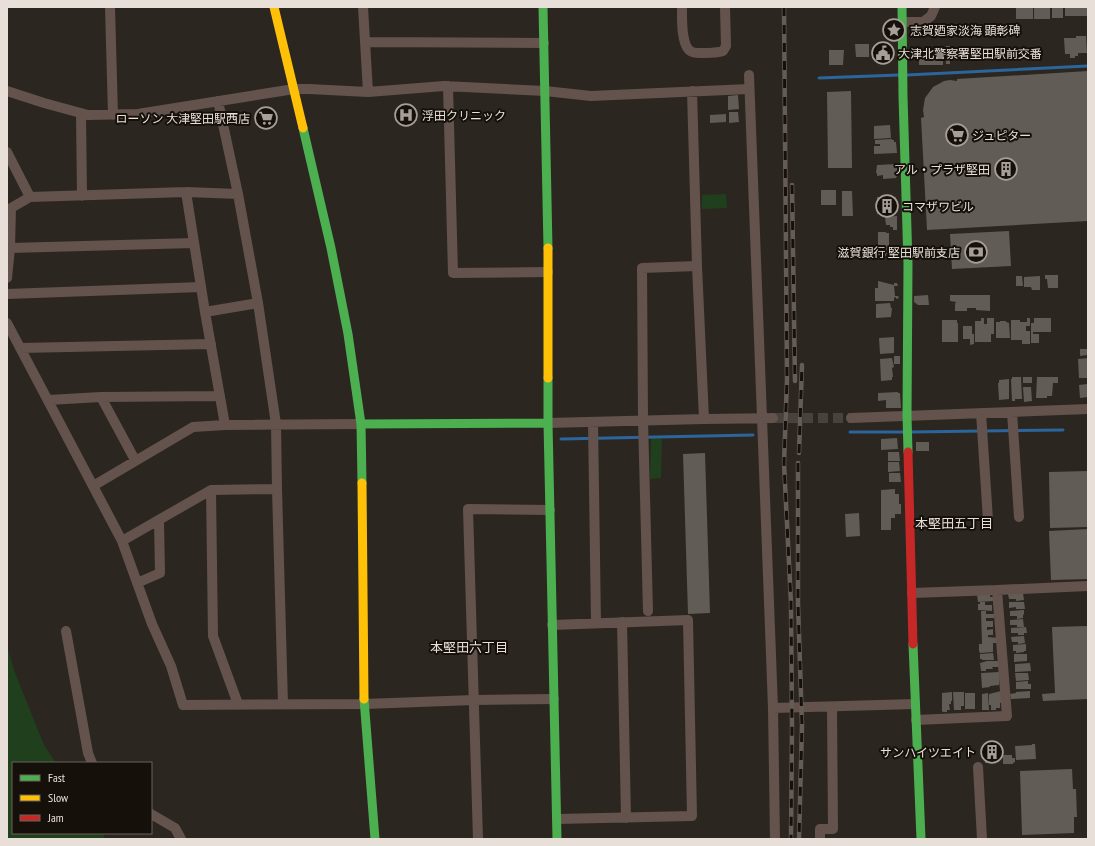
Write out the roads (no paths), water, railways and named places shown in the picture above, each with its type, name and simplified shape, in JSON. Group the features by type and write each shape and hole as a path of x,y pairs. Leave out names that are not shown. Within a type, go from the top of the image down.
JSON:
{"street":[{"path":"110,7 113,115"},
{"path":"274,7 331,248 348,334 361,424 364,704 375,839"},
{"path":"363,7 368,92"},
{"path":"543,7 548,272 548,423 557,839"},
{"path":"682,7 683,33 689,50 694,53 717,53 723,51 726,46 725,7"},
{"path":"902,7 908,264 908,432 915,704 921,839"},
{"path":"903,22 923,22 931,16 935,7"},
{"path":"365,42 544,43"},
{"path":"749,75 773,708 775,839"},
{"path":"448,86 453,273 548,272"},
{"path":"7,91 82,113 113,115 138,114 294,89 368,92 448,86 545,91 591,96 750,89"},
{"path":"692,91 697,266 704,418"},
{"path":"218,101 238,194 258,303 276,424 283,704"},
{"path":"82,113 82,196"},
{"path":"7,152 30,197"},
{"path":"7,278 10,248 11,208 30,197 186,192 238,194"},
{"path":"186,192 205,312 226,425"},
{"path":"10,248 194,243"},
{"path":"648,611 643,420 642,268 697,266"},
{"path":"7,294 201,287"},
{"path":"205,312 258,303"},
{"path":"7,323 122,541 152,624 172,666 183,705 364,704 554,699"},
{"path":"20,348 211,344"},
{"path":"48,400 101,397 220,396"},
{"path":"101,397 135,460"},
{"path":"851,418 1088,409"},
{"path":"1012,412 1019,517"},
{"path":"981,413 988,520"},
{"path":"93,486 193,427 276,424 548,423 704,418 773,418"},
{"path":"593,422 596,623"},
{"path":"122,541 211,490 277,489"},
{"path":"211,490 213,636 238,704"},
{"path":"478,839 468,509 550,510"},
{"path":"137,583 160,573 159,520"},
{"path":"912,593 1088,586"},
{"path":"916,720 1007,716 997,590"},
{"path":"552,625 688,620 692,816 557,819"},
{"path":"622,622 626,818"},
{"path":"66,631 88,754 92,762"},
{"path":"773,708 915,704"},
{"path":"820,839 820,829 833,829 832,707"},
{"path":"978,767 982,839"},
{"path":"152,815 175,828 180,839"}],"waterway":[{"path":"907,75 1088,66"},
{"path":"819,78 899,75"},
{"path":"911,432 1063,430"},
{"path":"850,432 904,432"},
{"path":"561,439 753,435"}],"tunnel":[{"path":"773,418 851,418"}],"railway":[{"path":"784,7 787,380 784,463 791,603 791,839"},
{"path":"792,185 795,381"},
{"path":"799,453 802,365"},
{"path":"798,463 798,604 802,725 799,839"}],"place":[{"name":"志賀廼家淡海 顕彰碑","path":"894,30"},
{"name":"大津北警察署堅田駅前交番","path":"883,53"},
{"name":"浮田クリニック","path":"406,115"},
{"name":"ローソン 大津堅田駅西店","path":"266,118"},
{"name":"ジュピター","path":"957,135"},
{"name":"アル・プラザ堅田","path":"1006,169"},
{"name":"コマザワビル","path":"887,206"},
{"name":"滋賀銀行 堅田駅前支店","path":"976,252"},
{"name":"サンハイツエイト","path":"992,752"}],"district":[{"name":"本堅田五丁目","path":"954,523"},
{"name":"本堅田六丁目","path":"469,647"}]}
